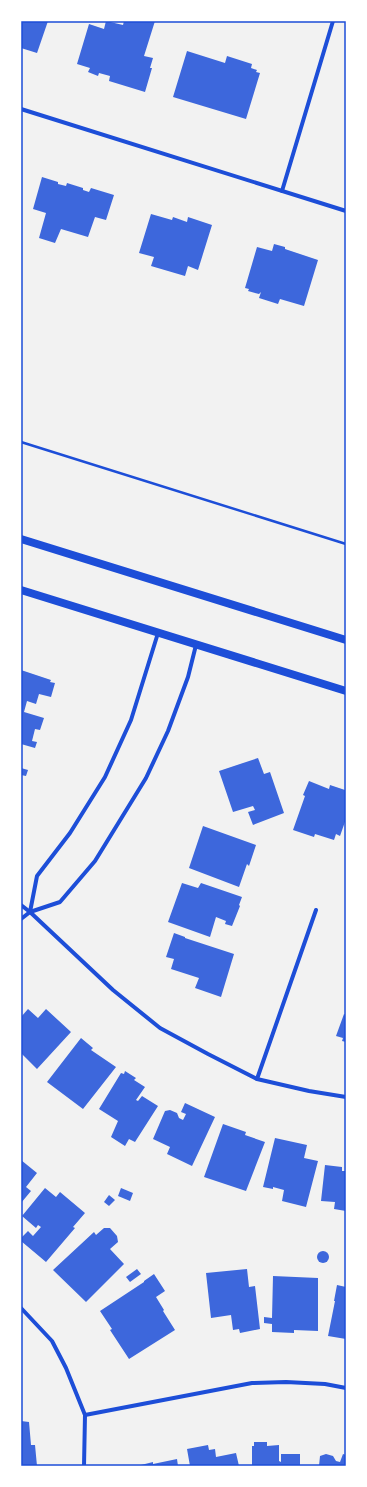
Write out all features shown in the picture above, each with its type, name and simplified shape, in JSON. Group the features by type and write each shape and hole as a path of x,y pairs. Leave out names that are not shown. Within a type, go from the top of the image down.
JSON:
{"main road":[{"path":"21,539 346,640"},
{"path":"21,590 346,691"}],"street":[{"path":"282,191 333,21"},
{"path":"21,108 346,211"},
{"path":"30,912 37,876 70,833 105,778 131,720 158,633"},
{"path":"21,919 30,912 60,902 96,861 146,778 168,731 188,677 196,644"},
{"path":"21,905 113,990 160,1028 257,1079 309,1091 346,1097"},
{"path":"257,1079 316,910"},
{"path":"21,1308 52,1341 66,1368 85,1415 84,1466"},
{"path":"85,1415 252,1383 286,1382 326,1384 346,1388"}],"path":[{"path":"21,442 346,544"}],"building":[{"path":"21,21 48,21 37,53 21,48"},
{"path":"106,21 123,25 124,21 155,21 144,56 153,58 150,68 152,68 145,92 109,81 110,76 99,73 98,76 88,72 90,68 77,64 89,24 104,29"},
{"path":"187,51 225,63 227,56 252,64 251,68 260,73 246,119 173,97"},
{"path":"42,177 58,182 58,184 66,186 67,183 83,188 83,190 89,192 91,188 114,195 106,220 95,217 88,237 61,229 55,243 39,238 46,213 33,209"},
{"path":"151,214 172,220 173,217 187,222 188,217 212,225 198,270 188,266 185,276 151,266 154,257 139,253"},
{"path":"274,244 318,260 304,306 280,299 278,304 259,298 261,292 259,294 248,291 249,289 245,288 257,247 272,251"},
{"path":"21,670 51,680 50,682 55,683 51,697 39,694 36,704 27,701 24,712 44,718 40,730 35,729 32,741 37,742 35,748 21,744"},
{"path":"258,758 264,774 270,772 284,813 253,825 248,812 255,810 253,806 233,812 219,771"},
{"path":"21,768 28,770 26,776 21,775"},
{"path":"309,781 329,789 330,785 345,790 346,787 346,819 340,836 336,834 334,840 315,834 314,837 293,830 305,796 303,795"},
{"path":"203,826 256,845 249,866 247,864 239,887 189,868"},
{"path":"182,883 198,888 201,883 242,897 232,926 225,924 226,921 216,917 210,937 168,922"},
{"path":"174,933 234,954 221,997 195,988 199,978 171,969 174,959 166,957"},
{"path":"28,1009 38,1018 46,1009 71,1032 37,1069 22,1054 21,1056 21,1017"},
{"path":"344,1014 346,1015 346,1042 342,1041 343,1038 336,1036"},
{"path":"81,1038 93,1048 91,1050 116,1067 83,1109 47,1082"},
{"path":"125,1071 136,1078 134,1080 145,1087 136,1100 138,1101 142,1096 158,1106 135,1142 129,1139 125,1146 111,1137 118,1121 99,1109 121,1073 124,1074"},
{"path":"185,1103 215,1117 192,1166 167,1154 170,1147 153,1139 165,1111 170,1110 177,1113 179,1118 183,1120 186,1114 181,1112"},
{"path":"223,1124 246,1132 245,1135 265,1142 246,1191 204,1177"},
{"path":"275,1138 307,1145 304,1158 318,1161 306,1207 282,1201 284,1190 273,1187 273,1189 263,1187"},
{"path":"21,1160 37,1173 26,1187 31,1191 21,1203"},
{"path":"325,1165 342,1167 342,1171 346,1171 346,1211 334,1209 335,1202 321,1201"},
{"path":"45,1188 56,1197 60,1192 85,1213 73,1227 75,1228 46,1262 21,1241 21,1238 28,1231 33,1236 41,1227 38,1225 36,1228 22,1216"},
{"path":"121,1188 133,1193 130,1201 118,1196"},
{"path":"109,1195 115,1200 109,1206 104,1202"},
{"path":"104,1228 110,1228 117,1236 118,1242 110,1249 124,1264 86,1302 53,1270 94,1232 96,1235"},
{"path":"325,1251 328,1252 328,1262 321,1263 318,1262 317,1255 318,1252"},
{"path":"137,1269 141,1274 130,1282 126,1277"},
{"path":"247,1269 249,1287 255,1286 260,1329 240,1333 239,1329 233,1330 231,1315 211,1318 206,1273"},
{"path":"154,1274 165,1291 156,1297 175,1330 129,1359 110,1330 112,1329 100,1311"},
{"path":"273,1276 318,1278 318,1331 294,1330 294,1333 272,1332 272,1324 264,1323 264,1317 272,1318"},
{"path":"337,1285 346,1287 346,1339 328,1336"},
{"path":"21,1421 29,1422 31,1445 35,1445 37,1466 21,1466"},
{"path":"254,1442 267,1442 267,1446 279,1445 279,1461 281,1462 281,1454 300,1454 300,1466 252,1466 252,1446 254,1446"},
{"path":"208,1445 209,1450 215,1449 216,1457 236,1453 239,1466 190,1466 187,1449"},
{"path":"326,1454 333,1456 336,1461 340,1462 343,1454 346,1455 346,1466 319,1466 320,1456"},
{"path":"177,1459 178,1466 137,1466 153,1462 153,1464"}]}
